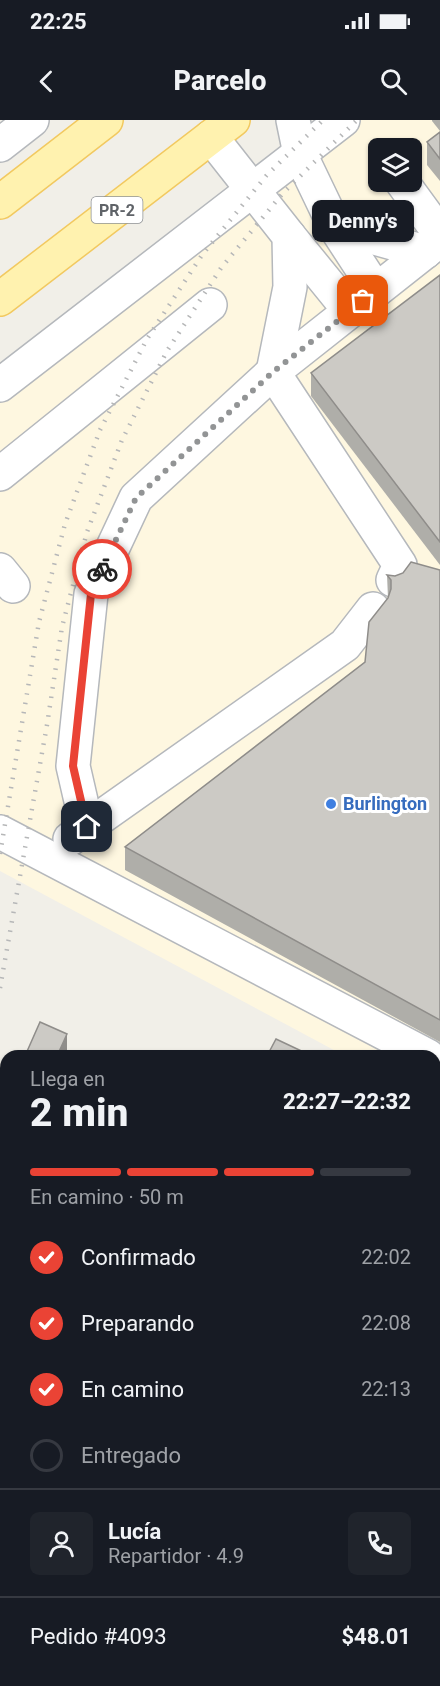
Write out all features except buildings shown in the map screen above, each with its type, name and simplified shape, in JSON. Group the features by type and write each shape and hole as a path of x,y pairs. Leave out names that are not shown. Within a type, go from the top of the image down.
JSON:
{"main road":[{"path":"0,202 106,120"},
{"name":"PR-2","path":"0,300 222,128"}],"street":[{"path":"0,145 32,120"},
{"path":"293,120 300,154 335,227 376,291"},
{"path":"0,385 343,120"},
{"path":"222,128 252,190 350,311"},
{"path":"408,192 435,242"},
{"path":"335,227 435,242"},
{"path":"289,236 290,286 273,372 400,566 393,580"},
{"path":"87,827 73,766 91,594 136,498 273,372 435,242"},
{"path":"0,474 210,305"},
{"path":"46,856 345,645 373,609"},
{"path":"0,831 417,1050"}],"shaded area":[{"path":"324,120 440,120 440,1050 334,1050 0,871 0,380"}],"railway":[{"path":"0,854 39,622 65,524 100,430 147,339 202,255 266,176 323,120"},
{"path":"0,988 47,725 62,627 87,532 122,440 167,351 221,268 283,193 357,120"}],"way so far":[{"path":"102,569 136,498 273,372 363,301"}],"place":[{"name":"Denny's","path":"363,301"},
{"name":"Burlington","path":"331,804"}],"route":[{"path":"87,827 73,766 91,594 102,569"}]}
